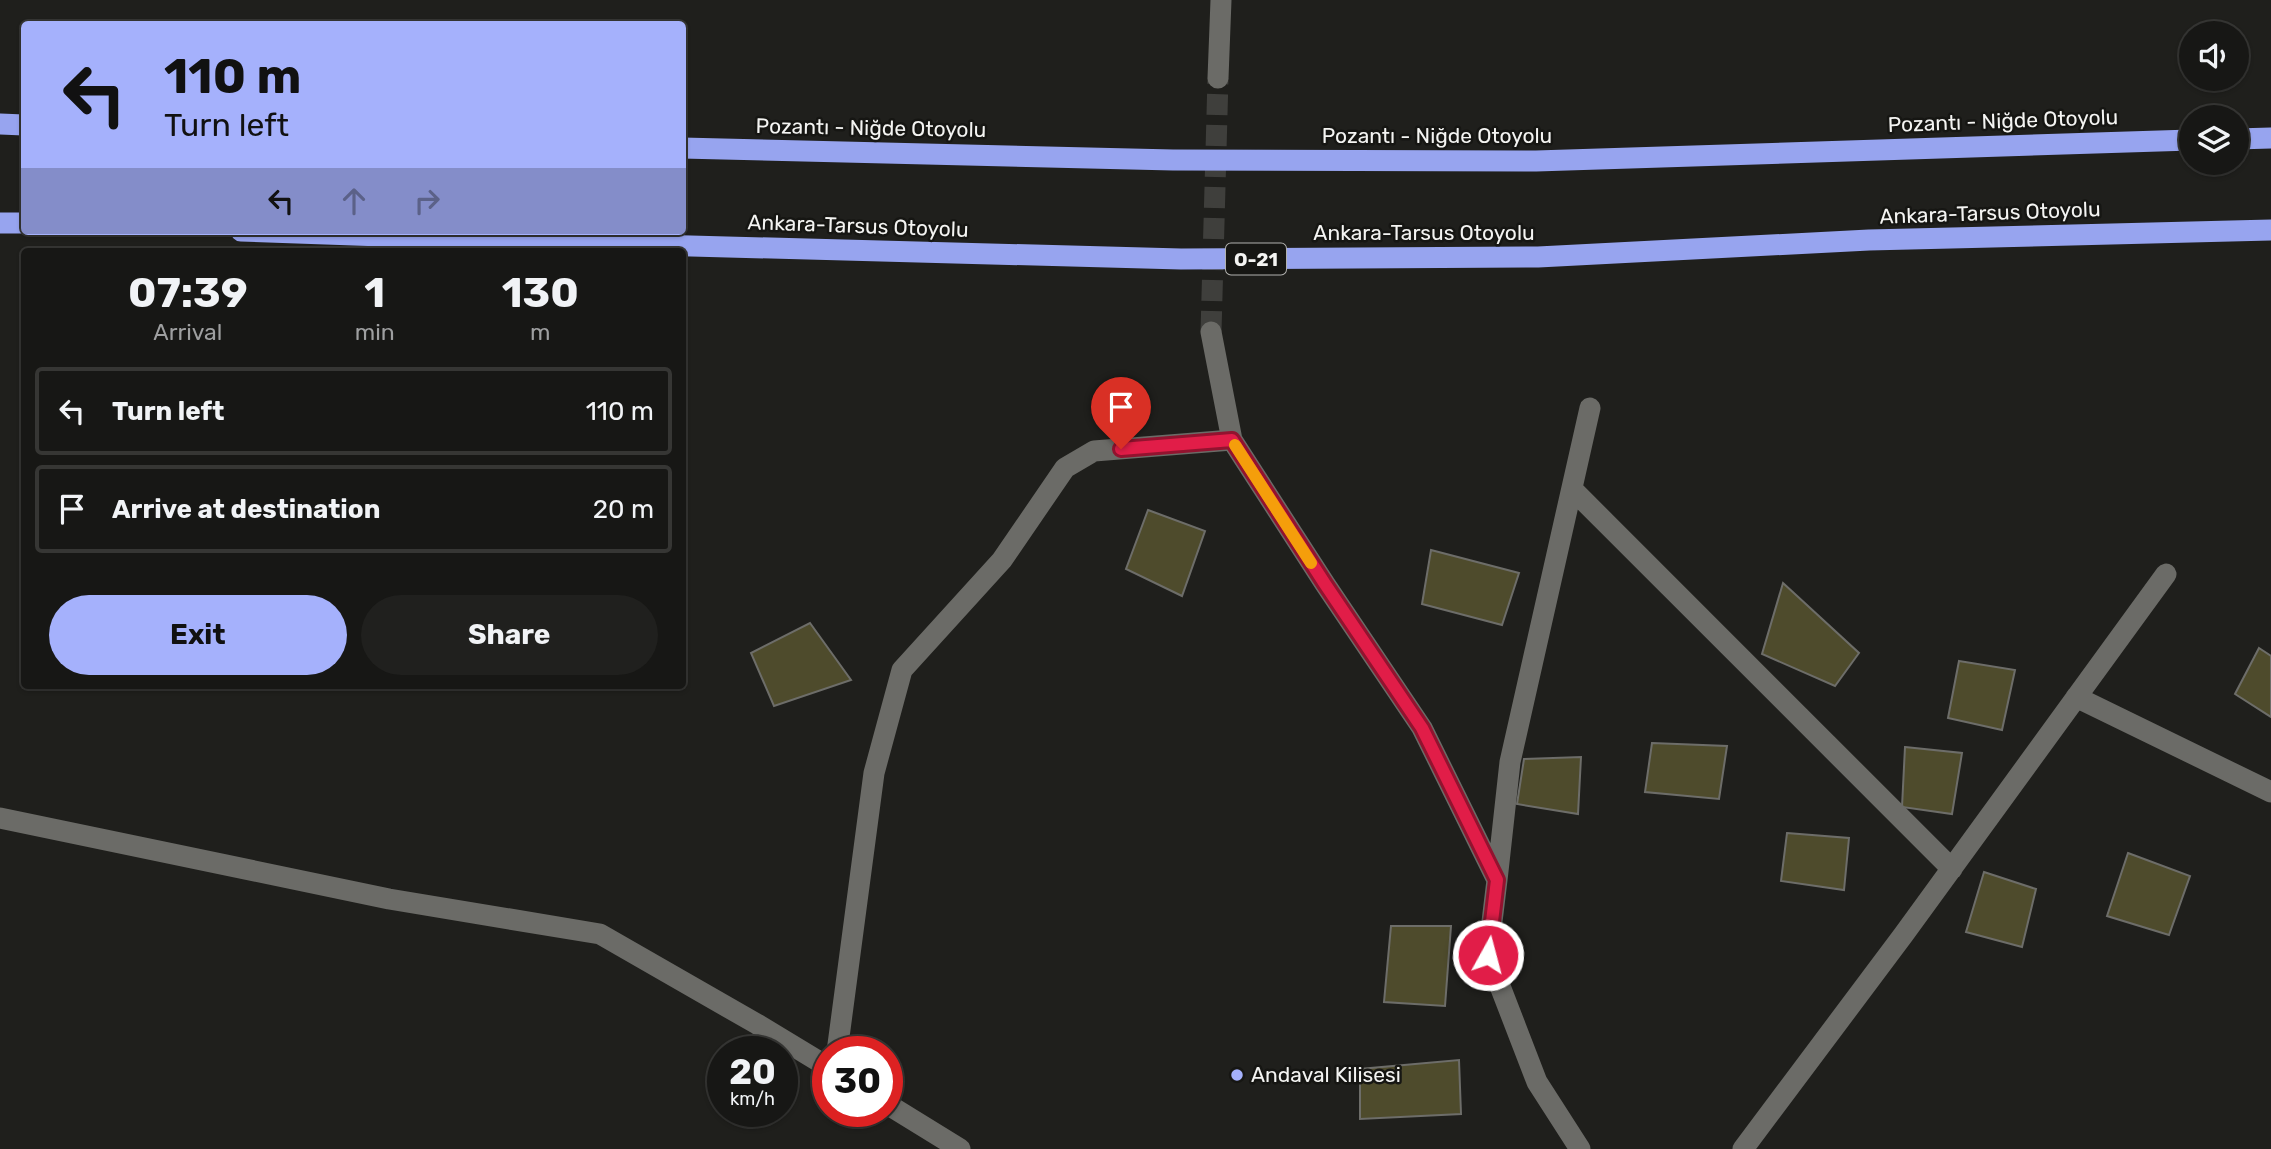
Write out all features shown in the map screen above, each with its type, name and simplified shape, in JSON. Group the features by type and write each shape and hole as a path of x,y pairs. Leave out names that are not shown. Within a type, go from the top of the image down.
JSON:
{"highway":[{"path":"0,124 21,125"},
{"path":"2249,139 2271,138"},
{"name":"Pozantı - Niğde Otoyolu","path":"686,148 1160,160 1536,162 2179,140"},
{"path":"0,223 21,223"},
{"name":"Ankara-Tarsus Otoyolu","path":"354,235 1195,259 1538,257 1869,240 2271,230"}],"street":[{"path":"1218,78 1221,0"},
{"path":"1211,331 1232,440 1422,728 1497,880"},
{"path":"1580,1149 1537,1082 1488,955 1510,762 1590,408"},
{"path":"839,1036 874,773 902,670 1002,560 1065,468 1094,451 1232,440"},
{"path":"1572,489 1952,869"},
{"path":"1743,1149 1952,869 2166,574"},
{"path":"2076,697 2271,792"},
{"path":"0,818 389,899 600,934 812,1057"},
{"path":"903,1114 960,1149"}],"building":[{"path":"1148,510 1205,531 1182,596 1126,569"},
{"path":"1431,550 1519,573 1502,625 1422,604"},
{"path":"1783,583 1859,653 1835,686 1762,654"},
{"path":"810,623 851,680 774,706 751,653"},
{"path":"2259,648 2271,656 2271,717 2235,694"},
{"path":"1959,661 2015,670 2002,730 1948,718"},
{"path":"1652,743 1727,746 1719,799 1645,792"},
{"path":"1905,747 1962,753 1952,814 1902,807"},
{"path":"1581,757 1578,814 1517,804 1524,759"},
{"path":"1787,833 1849,838 1844,890 1781,881"},
{"path":"2128,853 2190,876 2169,935 2107,916"},
{"path":"1984,872 2036,889 2022,947 1966,932"},
{"path":"1391,926 1451,926 1445,1006 1384,1002"},
{"path":"1459,1060 1461,1114 1360,1119 1360,1069"}],"tunnel":[{"path":"1211,332 1218,78"}],"slow traffic":[{"path":"1235,445 1311,563"}],"place":[{"name":"Andaval Kilisesi","path":"1237,1075"}],"route":[{"path":"1121,449 1232,440 1422,728 1497,880 1488,955"}]}
